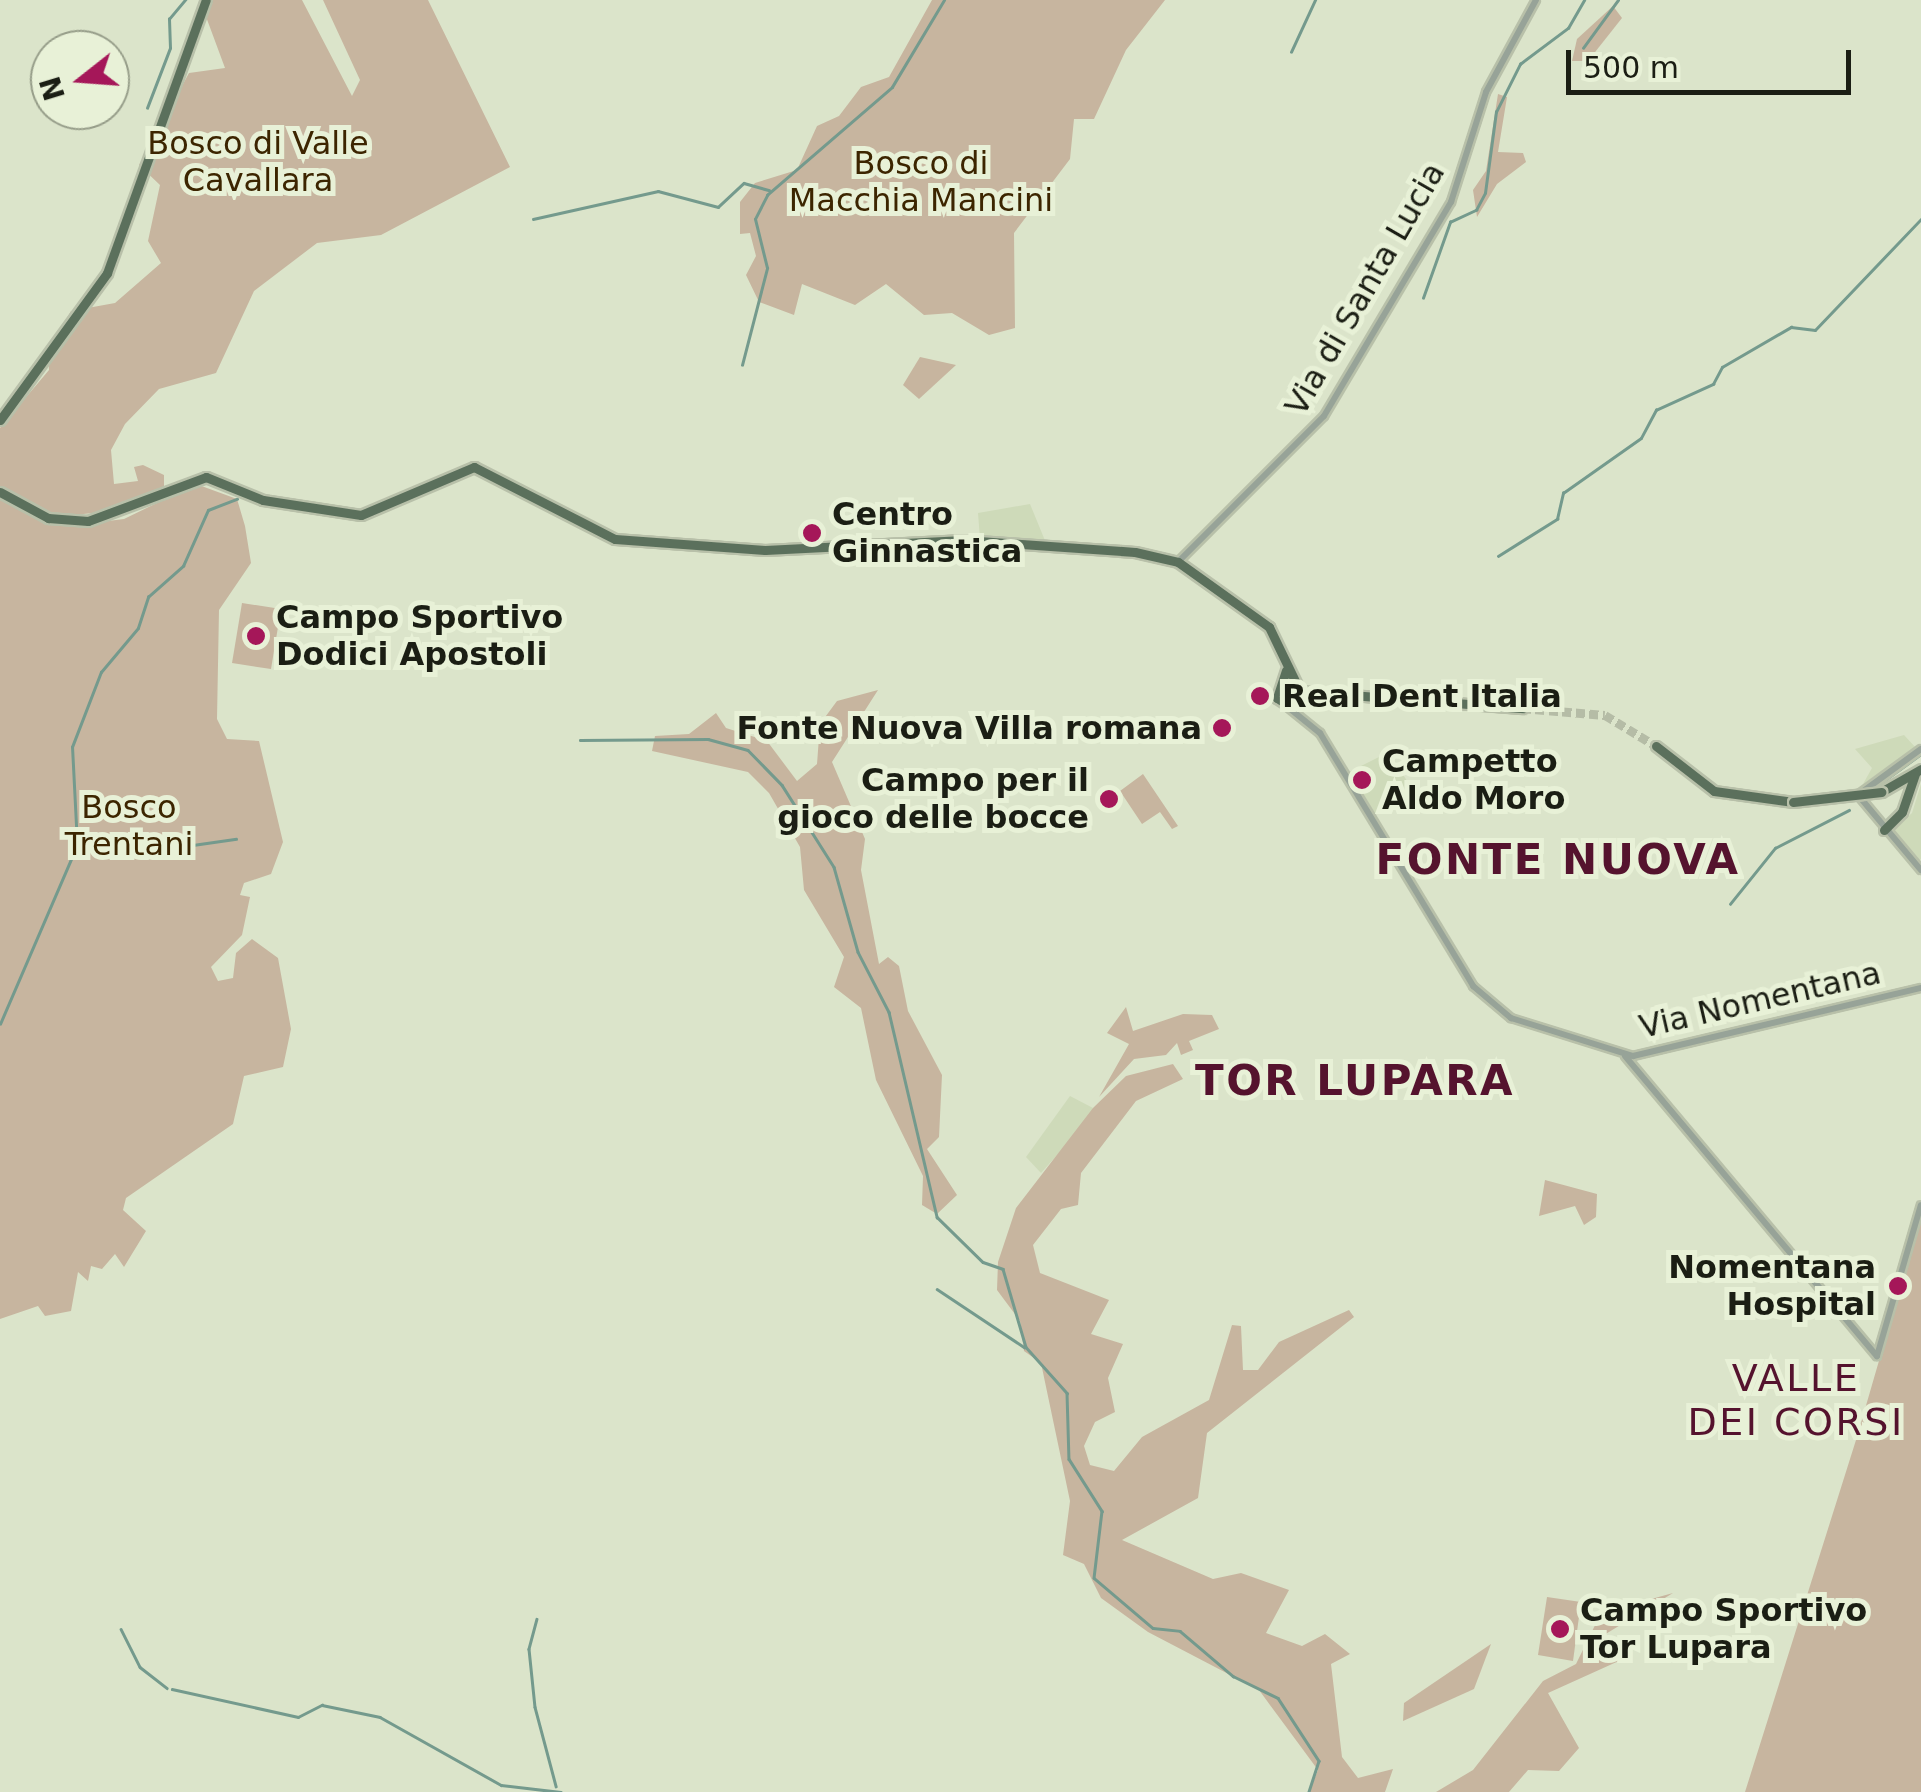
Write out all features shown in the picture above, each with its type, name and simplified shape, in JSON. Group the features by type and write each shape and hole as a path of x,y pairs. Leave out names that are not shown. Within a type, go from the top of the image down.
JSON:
{"main road":[{"path":"0,420 110,268 206,0"},
{"path":"0,492 48,518 88,520 206,477 264,500 361,515 474,467 611,538 766,550 964,540 1178,562 1267,625 1292,687 1292,705 1277,698 1292,687 1522,708"},
{"path":"1656,746 1714,790 1793,802 1885,790 1918,772"},
{"path":"1884,830 1905,804 1918,772"},
{"path":"1885,790 1905,804"}],"street":[{"name":"Via di Santa Lucia","path":"1178,562 1324,416 1451,202 1486,92 1536,0"},
{"name":"Via Nomentana","path":"1292,705 1298,716 1320,733 1421,910 1490,1007 1625,1056 1921,988"},
{"path":"1921,749 1858,791 1884,830 1921,870"},
{"path":"1625,1056 1778,1230 1876,1356 1921,1205"}],"shaded area":[{"path":"1030,504 1046,543 980,539 978,513"},
{"path":"1904,735 1916,748 1863,784 1872,768 1855,749"},
{"path":"1389,752 1417,797 1370,816 1345,774"},
{"path":"1921,784 1918,862 1891,832 1912,813"},
{"path":"1070,1096 1093,1108 1090,1118 1041,1173 1026,1157"}],"green space":[{"name":"Bosco di Valle Cavallara","path":"213,0 302,0 352,96 360,80 323,0 428,0 510,167 381,235 317,243 254,291 216,373 159,389 125,424 111,450 114,484 138,481 134,467 143,465 164,475 164,487 103,512 54,517 0,487 0,428 49,370 48,350 71,311 115,303 161,263 148,241 160,185 139,165 189,73 225,68 205,14"},
{"name":"Bosco di Macchia Mancini","path":"932,0 1165,0 1126,50 1094,119 1074,119 1070,159 1014,233 1015,328 989,335 952,313 924,315 886,284 855,305 802,284 794,315 759,302 746,275 756,256 750,233 740,234 740,202 755,183 797,170 817,126 839,116 861,87 889,77"},
{"path":"1613,6 1622,18 1588,61 1572,61 1577,39"},
{"path":"1498,94 1507,97 1498,152 1523,153 1526,162 1497,184 1477,217 1473,190 1486,171"},
{"path":"920,357 956,365 919,399 903,385"},
{"name":"Bosco Trentani","path":"196,484 237,499 245,526 251,563 219,610 217,719 227,739 259,741 283,842 271,874 244,883 240,895 250,897 242,935 211,967 218,981 233,978 236,953 252,939 278,958 291,1029 283,1067 244,1076 233,1124 126,1198 123,1210 146,1231 124,1267 115,1254 102,1269 91,1266 88,1281 78,1272 71,1311 45,1316 38,1306 0,1319 0,497 50,524 84,524 124,519"},
{"name":"Campo Sportivo Dodici Apostoli","path":"242,603 281,609 271,669 232,663"},
{"path":"878,690 832,762 865,839 861,870 879,964 888,957 899,966 908,1011 942,1075 939,1137 927,1149 957,1195 937,1214 922,1205 923,1176 876,1080 861,1008 834,987 844,957 804,890 800,847 769,793 748,772 652,751 655,736 689,734 716,713 726,728 767,741 797,781 817,764 820,724 837,701"},
{"path":"1143,774 1178,826 1172,829 1160,812 1142,824 1120,791"},
{"path":"1126,1007 1133,1031 1183,1014 1212,1015 1219,1029 1189,1041 1193,1050 1181,1055 1177,1043 1166,1055 1134,1059 1099,1097 1129,1044 1107,1033"},
{"path":"1173,1064 1183,1079 1136,1101 1081,1173 1078,1205 1061,1209 1033,1245 1040,1273 1109,1300 1091,1334 1123,1344 1108,1378 1115,1412 1095,1422 1084,1446 1090,1465 1114,1471 1142,1437 1209,1400 1232,1325 1241,1326 1243,1370 1258,1370 1279,1342 1349,1310 1354,1317 1207,1433 1198,1498 1122,1540 1213,1579 1241,1573 1289,1590 1266,1633 1302,1646 1325,1634 1350,1654 1331,1664 1342,1757 1358,1778 1393,1769 1385,1792 1309,1792 1318,1770 1259,1690 1148,1632 1101,1598 1084,1564 1063,1555 1070,1501 1041,1363 1024,1351 1020,1321 997,1290 998,1262 1016,1208 1093,1108 1126,1076"},
{"path":"1545,1180 1597,1194 1596,1217 1584,1225 1575,1206 1539,1216"},
{"path":"1921,1216 1921,1792 1745,1792 1856,1440"},
{"path":"1673,1593 1604,1635 1621,1660 1548,1693 1579,1748 1559,1771 1528,1770 1509,1792 1436,1792 1473,1770 1543,1681 1576,1664 1601,1613"},
{"name":"Campo Sportivo Tor Lupara","path":"1547,1597 1581,1602 1573,1661 1538,1655"},
{"path":"1491,1644 1474,1689 1403,1721 1404,1703"}],"waterway":[{"path":"147,108 170,48 169,19 185,0"},
{"path":"742,365 767,268 755,219 767,195 892,87 944,0"},
{"path":"1291,52 1315,0"},
{"path":"1423,298 1450,222 1476,210 1485,193 1496,112 1520,64 1568,28 1584,0"},
{"path":"1583,48 1618,0"},
{"path":"533,219 658,191 718,207 744,183 769,190"},
{"path":"1498,556 1557,519 1563,493 1641,438 1656,410 1713,384 1722,367 1791,327 1815,330 1921,219"},
{"path":"77,845 72,747 101,672 138,628 148,597 183,566 208,510 237,499"},
{"path":"580,740 708,739 748,750 782,785 834,867 858,952 889,1012 937,1217 983,1262 1003,1269 1026,1347 1067,1393 1069,1459 1102,1511 1094,1578 1153,1628 1180,1631 1233,1676 1278,1698 1319,1761 1309,1792"},
{"path":"1878,785 1921,754"},
{"path":"1730,904 1775,848 1849,810"},
{"path":"0,1024 77,845 130,854 236,839"},
{"path":"937,1289 1024,1347"},
{"path":"537,1619 529,1649 535,1707 556,1786"},
{"path":"121,1629 140,1667 167,1688"},
{"path":"172,1689 298,1717 322,1705 380,1717 501,1785 561,1792"}],"tunnel":[{"path":"1522,708 1605,715 1656,746"}],"place":[{"name":"Centro Ginnastica","path":"812,533"},
{"name":"Campo Sportivo Dodici Apostoli","path":"256,636"},
{"name":"Real Dent Italia","path":"1260,696"},
{"name":"Fonte Nuova Villa romana","path":"1222,728"},
{"name":"Campetto Aldo Moro","path":"1362,780"},
{"name":"Campo per il gioco delle bocce","path":"1109,799"},
{"name":"Nomentana Hospital","path":"1898,1286"},
{"name":"Campo Sportivo Tor Lupara","path":"1560,1629"}],"district":[{"name":"FONTE NUOVA","path":"1558,860"},
{"name":"TOR LUPARA","path":"1355,1081"},
{"name":"VALLE DEI CORSI","path":"1796,1401"}]}
